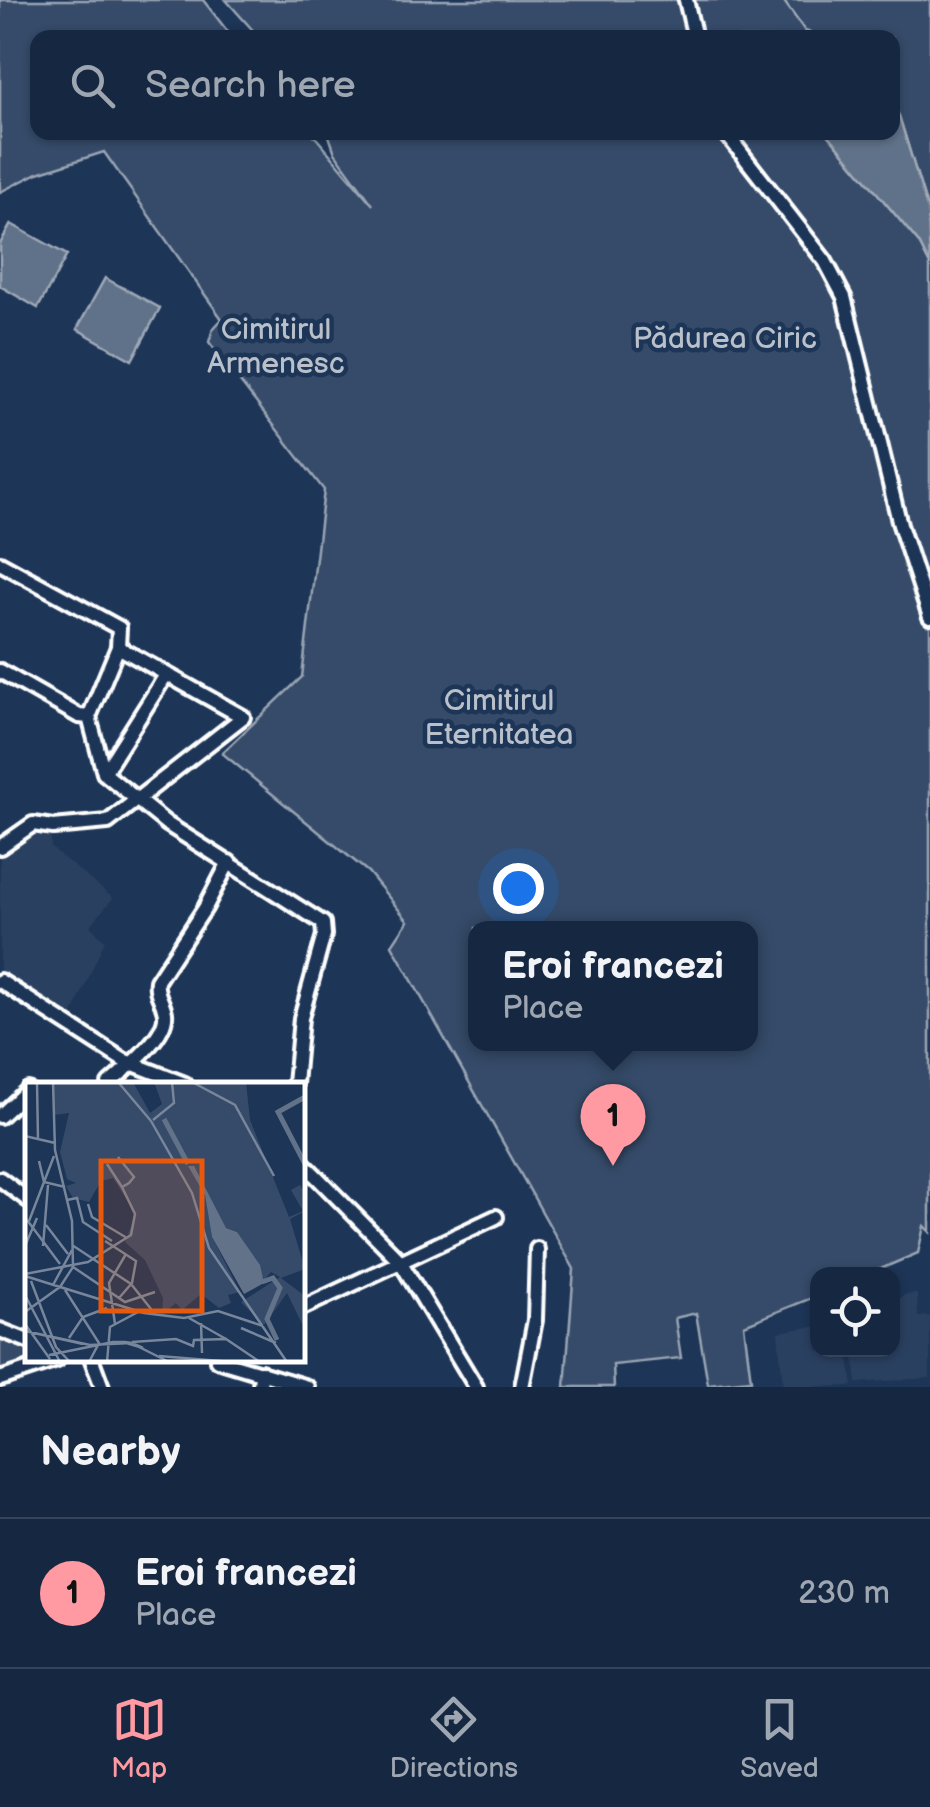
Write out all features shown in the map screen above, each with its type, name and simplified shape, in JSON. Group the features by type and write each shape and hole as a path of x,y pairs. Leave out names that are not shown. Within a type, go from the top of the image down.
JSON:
{"street":[{"path":"686,0 693,30"},
{"path":"731,140 825,261 844,296 900,524 930,617"},
{"path":"0,563 120,628 118,647 89,716 104,773 180,833 319,918 324,925 299,1028 295,1082"},
{"path":"0,846 33,824 53,828 108,822 242,716 118,647"},
{"path":"0,670 79,716 89,716"},
{"path":"104,773 166,675"},
{"path":"111,1082 133,1064 164,1024 165,1014 155,988 157,981 205,908 229,862"},
{"path":"0,981 92,1042 179,1082"},
{"path":"0,1116 25,1093"},
{"path":"305,1165 400,1260 476,1387"},
{"path":"0,1179 25,1198"},
{"path":"305,1307 496,1216"},
{"path":"522,1387 537,1300 537,1249"},
{"path":"0,1330 25,1340"},
{"path":"0,1379 51,1362"},
{"path":"93,1362 102,1387"},
{"path":"221,1362 260,1380 307,1387"}],"shaded area":[{"path":"900,119 928,211 930,265 919,243 833,140 900,140"},
{"path":"11,224 67,255 38,308 0,286 0,244"},
{"path":"105,278 160,308 132,360 77,329"},
{"path":"23,831 51,833 51,848 113,898 90,926 105,940 71,1018 0,974 0,850"},
{"path":"917,1294 918,1317 930,1316 930,1378 857,1383 854,1357 900,1357 900,1299"},
{"path":"810,1327 810,1357 849,1357 853,1386 783,1387 778,1332"}],"green space":[{"path":"0,0 203,0 227,30 30,30 30,140 318,140 373,205 335,153 330,140 833,140 919,243 930,265 930,1232 924,1226 918,1253 885,1267 810,1267 810,1299 744,1325 751,1380 708,1384 696,1313 675,1318 681,1358 613,1365 614,1387 565,1387 574,1269 392,945 408,921 368,872 222,753 302,677 324,490 209,342 222,319 104,152 38,173 0,192"},
{"path":"226,0 930,0 930,233 928,211 900,119 900,30 253,30"},
{"path":"0,1338 25,1349 25,1362 29,1362 0,1372"}],"waterway":[{"path":"783,0 804,30"}],"place":[{"name":"Eroi francezi","path":"613,1166"}],"park label":[{"name":"Pădurea Ciric","path":"725,339"},
{"name":"Cimitirul Armenesc","path":"276,347"},
{"name":"Cimitirul Eternitatea","path":"499,718"}]}
